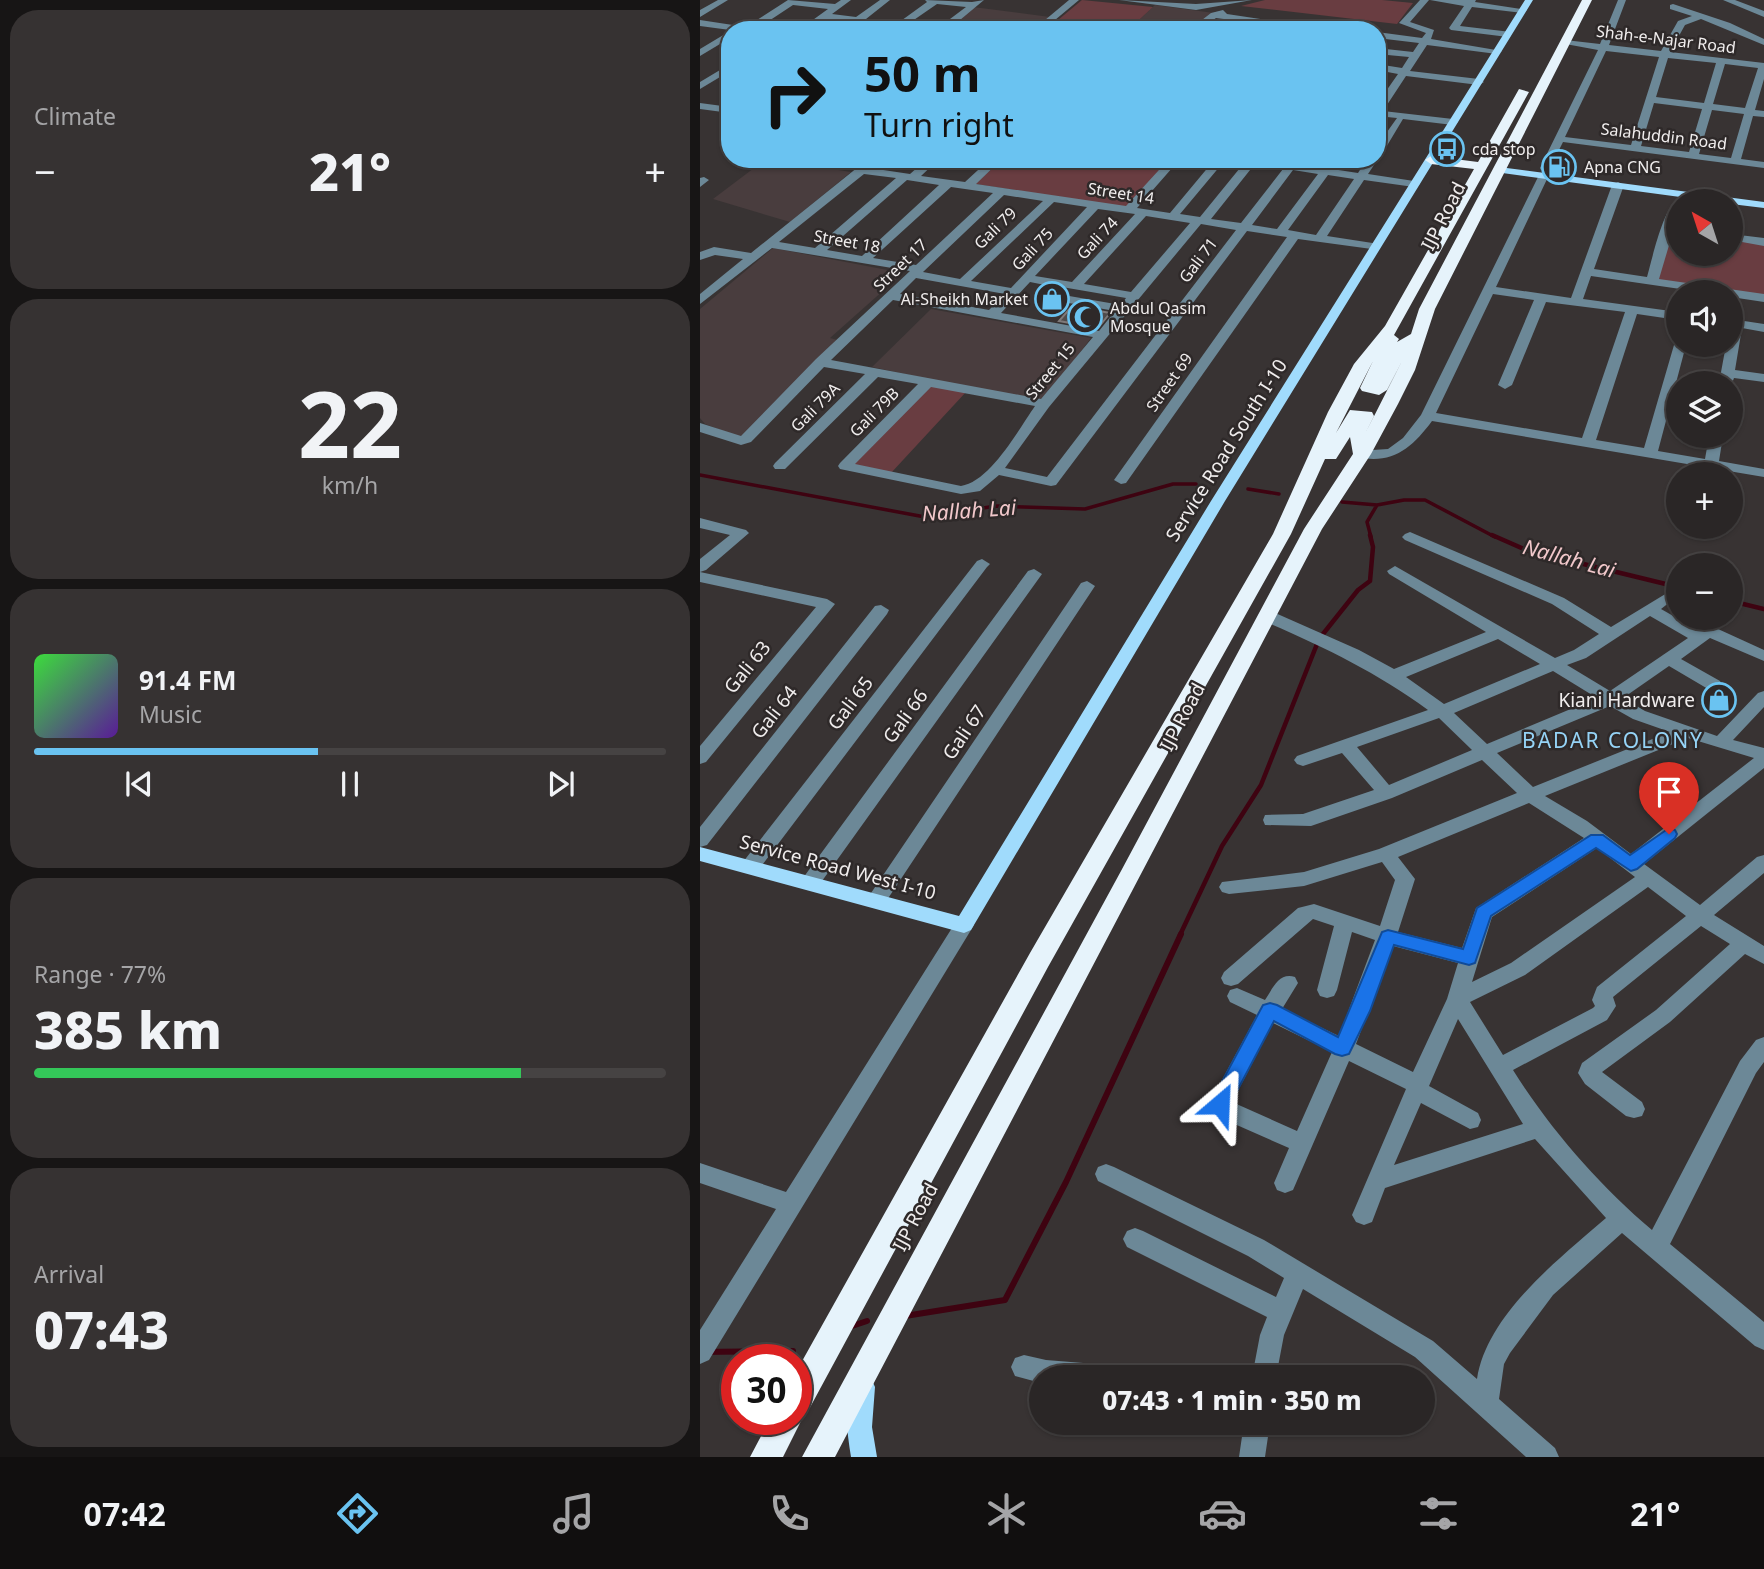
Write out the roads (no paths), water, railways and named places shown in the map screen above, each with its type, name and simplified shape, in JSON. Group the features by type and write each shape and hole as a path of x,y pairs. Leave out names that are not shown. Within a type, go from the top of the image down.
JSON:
{"highway":[{"name":"IJP Road","path":"818,1457 1133,871 1313,529 1362,454 1407,370 1427,309 1492,164 1573,0"},
{"name":"IJP Road","path":"812,1373 1039,960 1282,534 1336,412 1362,364 1392,328 1565,44 1587,0"},
{"path":"1432,157 1492,164"},
{"path":"1392,328 1391,343 1369,387 1371,390 1379,390 1402,346 1418,334"},
{"path":"1311,468 1331,454 1356,414 1366,416 1357,433 1362,454"},
{"path":"766,1457 778,1435"}],"main road":[{"name":"Service Road South I-10","path":"964,925 1218,501 1529,0"},
{"path":"1492,164 1666,196"},
{"path":"1543,172 1764,199"},
{"path":"1743,204 1764,205"},
{"name":"Service Road West I-10","path":"700,854 964,925"},
{"path":"863,1373 859,1427 864,1457"}],"street":[{"path":"702,12 724,0"},
{"path":"816,21 847,0"},
{"path":"823,16 857,21 882,0"},
{"path":"929,0 977,3"},
{"path":"906,21 936,0"},
{"path":"1048,21 1075,0"},
{"path":"1122,0 1182,7 1248,0"},
{"path":"1418,0 1424,0"},
{"path":"1386,97 1431,32 1404,23 1424,0"},
{"path":"1434,0 1471,2 1523,10"},
{"path":"1362,454 1388,456 1410,441 1428,416 1603,48 1622,0"},
{"path":"1727,0 1764,14"},
{"path":"762,21 793,1 837,7"},
{"path":"1471,2 1454,28 1508,34"},
{"path":"954,21 977,3"},
{"path":"1205,21 1223,13 1230,4"},
{"path":"1673,7 1764,42"},
{"path":"1214,15 1246,21"},
{"path":"1634,148 1664,55 1681,23 1701,16"},
{"path":"700,23 721,26"},
{"path":"700,29 721,32"},
{"path":"1386,36 1497,51"},
{"path":"700,53 721,40"},
{"name":"Shah-e-Najar Road","path":"1565,44 1763,66"},
{"path":"1386,52 1416,55"},
{"path":"1693,156 1721,61"},
{"path":"1735,161 1763,66"},
{"path":"1386,69 1479,82"},
{"path":"700,86 721,73"},
{"path":"1386,87 1391,88"},
{"path":"1650,99 1764,114"},
{"path":"700,106 721,108"},
{"path":"700,116 721,109"},
{"path":"1386,115 1452,125"},
{"path":"1386,117 1399,121 1452,125"},
{"path":"1386,140 1399,121"},
{"name":"Salahuddin Road","path":"1560,139 1764,164"},
{"name":"Street 18","path":"700,300 864,168"},
{"path":"818,252 922,168"},
{"path":"967,186 987,168"},
{"path":"1129,210 1167,168"},
{"path":"1172,216 1213,168"},
{"name":"Street 15","path":"990,476 1044,404 1245,168"},
{"name":"Gali 71","path":"990,476 1052,482 1289,168"},
{"path":"1311,168 1415,184"},
{"path":"1280,233 1328,168"},
{"path":"1320,238 1368,168"},
{"name":"Street 14","path":"862,170 1375,247"},
{"path":"864,260 948,183"},
{"path":"1576,302 1618,185"},
{"name":"Street 17","path":"821,362 1001,191"},
{"name":"Gali 79","path":"962,283 1052,198"},
{"name":"Gali 75","path":"992,315 1095,205"},
{"name":"Gali 74","path":"1075,286 1143,212"},
{"name":"Street 69","path":"1121,480 1295,235"},
{"path":"1743,239 1764,242"},
{"name":"Street 18","path":"769,244 864,260 1014,292"},
{"path":"1652,281 1666,246"},
{"path":"700,256 714,251 753,257"},
{"path":"1588,272 1666,283"},
{"path":"1027,278 1135,296"},
{"path":"1053,282 1044,295 1124,309"},
{"path":"1488,290 1666,314"},
{"path":"1743,295 1764,298"},
{"path":"891,296 1102,335"},
{"path":"1505,385 1542,297"},
{"path":"1588,442 1632,310"},
{"path":"1743,325 1764,328"},
{"path":"1650,453 1677,357"},
{"path":"700,427 741,441 746,439 821,362 1044,404"},
{"name":"Gali 79A","path":"780,466 875,372"},
{"path":"1743,378 1764,378"},
{"name":"Gali 79B","path":"928,382 845,466 961,491 968,491 990,476"},
{"path":"1428,416 1705,462"},
{"path":"1743,469 1764,473"},
{"path":"700,523 741,533 700,567"},
{"path":"1410,537 1558,601 1612,635"},
{"name":"Gali 65","path":"750,867 982,564"},
{"path":"1395,571 1639,715 1764,757"},
{"name":"Gali 66","path":"810,883 1034,574"},
{"name":"Gali 63","path":"700,577 827,604 700,758"},
{"name":"Gali 67","path":"876,901 1087,586"},
{"path":"1303,761 1442,711 1580,654 1666,599"},
{"name":"Gali 64","path":"700,839 881,610"},
{"path":"1650,610 1666,615"},
{"path":"1266,616 1393,676 1442,711 1531,796 1597,839 1635,874 1742,945 1764,956"},
{"path":"1272,820 1304,821 1386,793 1610,699 1708,630"},
{"path":"1711,630 1764,656"},
{"path":"1393,676 1498,632"},
{"path":"1669,659 1714,685"},
{"path":"1720,743 1764,697"},
{"path":"1229,887 1304,879 1386,854 1686,732"},
{"path":"1346,746 1386,793"},
{"path":"1457,999 1518,969 1635,874 1764,757"},
{"path":"1364,1215 1376,1181 1457,999 1483,913 1597,839"},
{"path":"1285,1183 1342,1048 1361,1011 1388,937 1405,879 1386,854"},
{"path":"1498,1068 1600,1014 1606,1006 1602,1000 1604,993 1764,862"},
{"path":"1469,958 1388,937 1314,911 1305,913 1234,987 1270,1010 1418,1088 1470,1120"},
{"path":"1327,990 1345,922"},
{"path":"700,1352 744,1285 791,1204 964,925"},
{"path":"1634,1109 1593,1078 1589,1073 1590,1069 1663,1016 1742,945"},
{"path":"1288,983 1270,1010 1220,1104 1222,1108 1303,1144"},
{"path":"1457,999 1498,1068 1540,1128 1622,1219 1764,1338"},
{"path":"1656,1247 1748,1067 1764,1046"},
{"path":"1376,1181 1540,1128"},
{"path":"700,1173 791,1204"},
{"path":"1106,1174 1256,1248 1424,1349 1546,1457"},
{"path":"1486,1404 1492,1363 1501,1345 1544,1287 1622,1219"},
{"path":"1135,1239 1281,1312"},
{"path":"1266,1365 1272,1335 1298,1273"},
{"path":"1024,1367 1029,1368"},
{"path":"1252,1457 1255,1435"}],"waterway":[{"name":"Nallah Lai","path":"700,475 925,517 996,506 1085,509 1173,484 1196,484"},
{"name":"Nallah Lai","path":"1248,489 1279,494"},
{"name":"Nallah Lai","path":"1377,505 1404,500 1425,500 1495,537"},
{"name":"Nallah Lai","path":"1342,502 1377,505"},
{"path":"1371,537 1367,522 1377,505"},
{"path":"1180,935 1222,846 1261,785 1319,639 1358,590 1370,581 1373,547 1370,535"},
{"name":"Nallah Lai","path":"1492,535 1526,550 1666,584"},
{"name":"Nallah Lai","path":"1743,604 1764,609"},
{"path":"905,1316 1005,1300 1066,1182 1181,934"},
{"path":"849,1327 867,1321"},
{"path":"700,1352 721,1352"}],"place":[{"name":"cda stop","path":"1447,149"},
{"name":"Apna CNG","path":"1559,167"},
{"name":"Al-Sheikh Market","path":"1052,299"},
{"name":"Abdul Qasim Mosque","path":"1085,317"},
{"name":"Kiani Hardware","path":"1719,700"}],"district":[{"name":"BADAR COLONY","path":"1613,741"}]}
